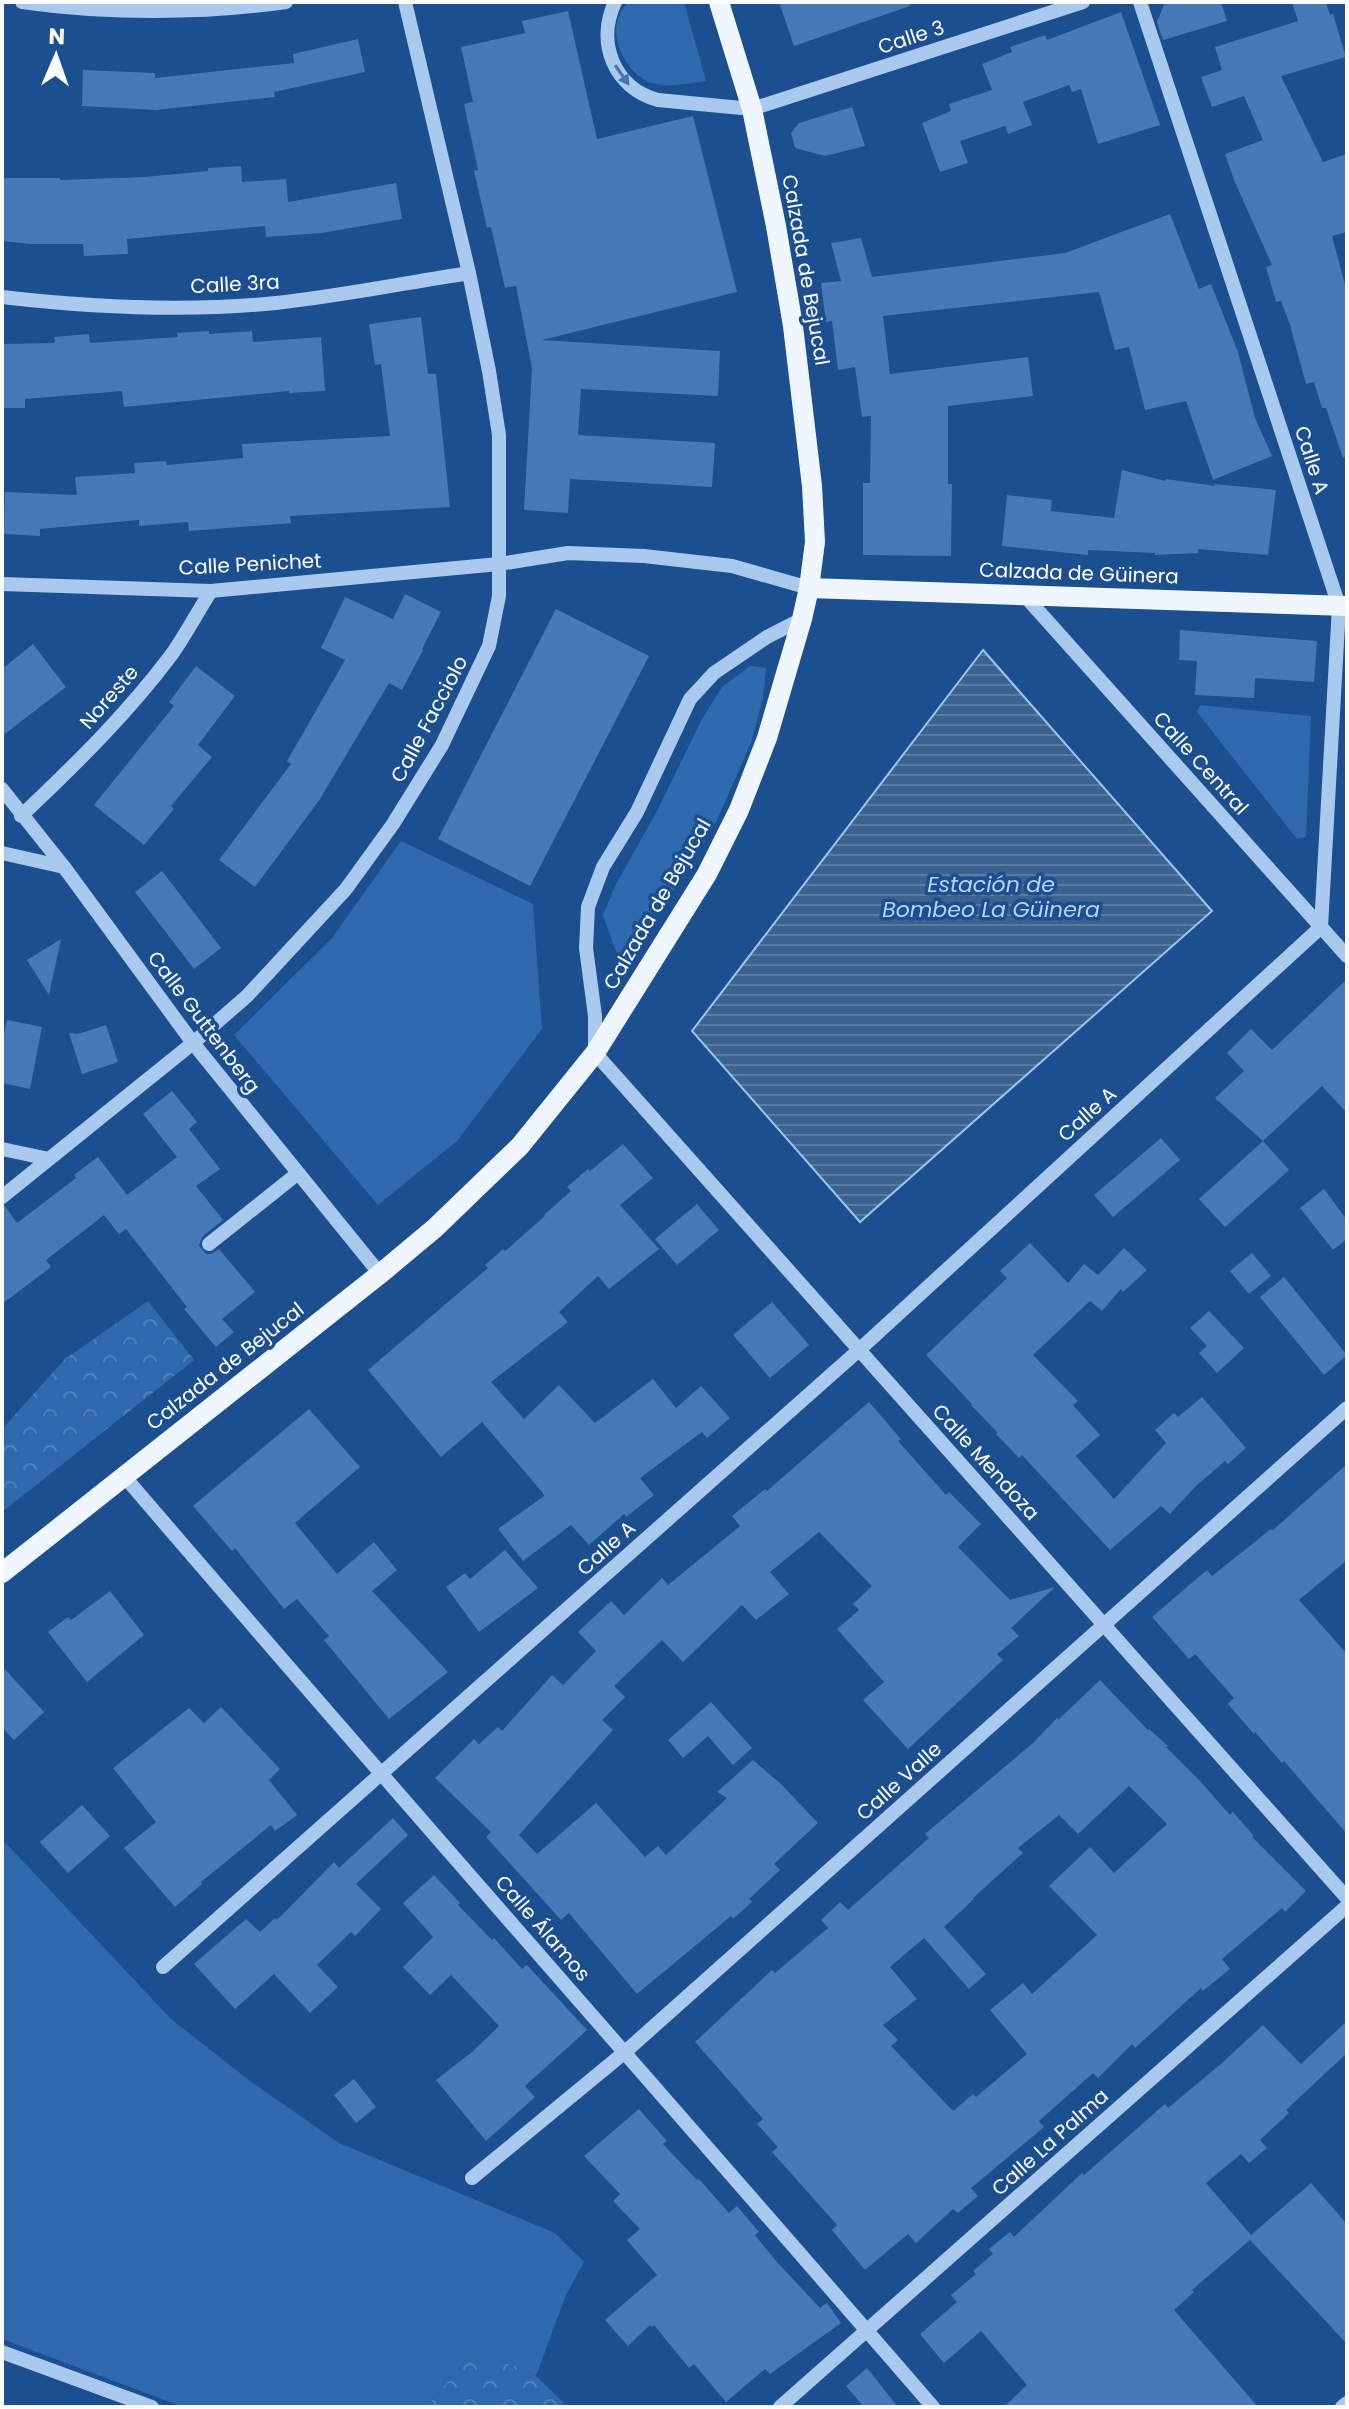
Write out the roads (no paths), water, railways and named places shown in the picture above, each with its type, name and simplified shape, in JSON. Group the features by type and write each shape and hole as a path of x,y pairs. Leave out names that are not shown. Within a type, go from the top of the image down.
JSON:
{"main road":[{"name":"Calzada de Bejucal","path":"2,1573 380,1274 435,1228 520,1146 595,1053 707,874 739,810 767,738 802,619 815,542 805,422 776,226 752,109 719,2"},
{"name":"Calzada de Güinera","path":"809,588 1343,606"}],"street":[{"path":"22,2 198,9 286,2"},
{"name":"Calle Facciolo","path":"2,1197 193,1043 247,996 295,947 346,889 393,824 442,745 489,646 499,596 499,435 469,273 405,2"},
{"path":"615,2 610,14 607,44 620,74 632,89 658,100 752,109"},
{"name":"Calle 3","path":"752,109 1083,2"},
{"name":"Calle A","path":"163,1967 859,1350 1321,927 1343,606 1140,2"},
{"name":"Calle 3ra","path":"2,297 54,303 184,307 276,303 469,273"},
{"name":"Calle Penichet","path":"2,584 211,591 499,564 568,553 644,556 732,566 809,588"},
{"name":"Noreste","path":"21,816 87,753 146,687 174,651 211,591"},
{"name":"Calle Central","path":"1025,596 1347,956"},
{"path":"595,1053 595,1016 586,948 588,907 603,867 637,812 690,699 714,673 767,637 802,619"},
{"name":"Calle Guttenberg","path":"2,789 64,867 193,1043 380,1274"},
{"path":"2,853 64,867"},
{"name":"Calle Mendoza","path":"595,1053 1347,1898"},
{"path":"2,1149 49,1159"},
{"path":"209,1244 297,1174"},
{"name":"Calle Valle","path":"472,2178 625,2052 1347,1408"},
{"name":"Calle Álamos","path":"124,1476 381,1776 933,2407"},
{"name":"Calle La Palma","path":"780,2407 1347,1906"},
{"path":"2,2352 152,2407"},
{"path":"1342,2407 1347,2403"}],"water":[{"name":"Estación de Bombeo La Güinera","path":"983,650 1212,911 860,1222 692,1031"}]}
